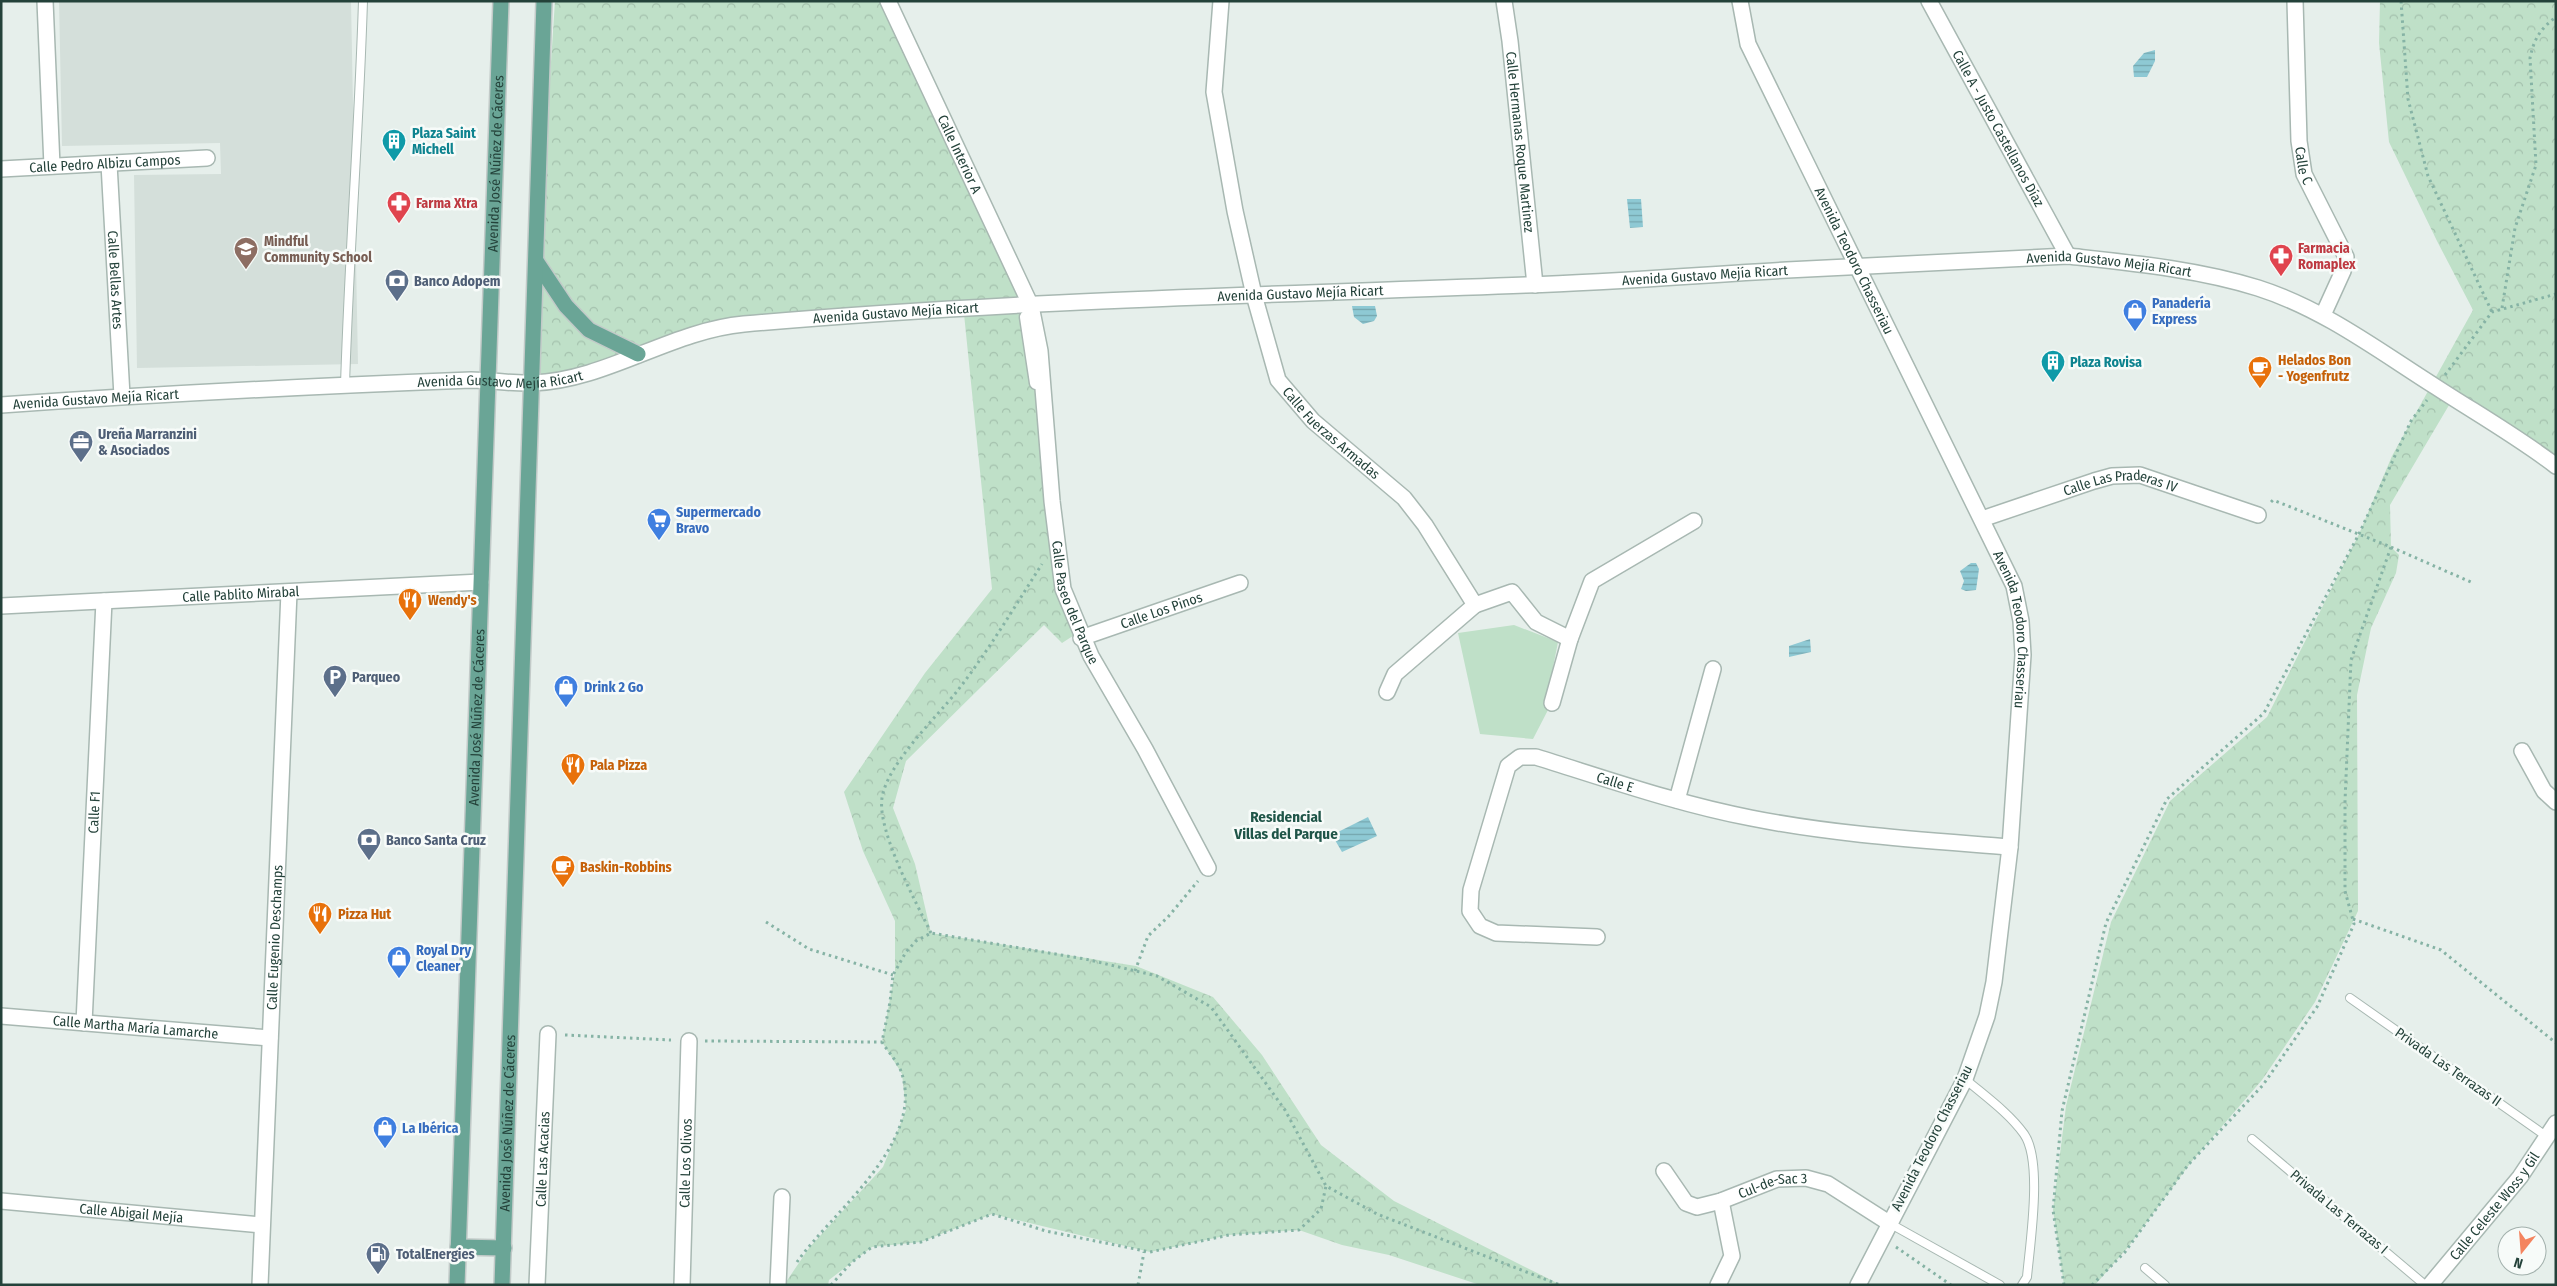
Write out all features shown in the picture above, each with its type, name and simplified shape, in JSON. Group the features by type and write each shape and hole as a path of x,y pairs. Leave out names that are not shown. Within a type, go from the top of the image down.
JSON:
{"main road":[{"name":"Avenida José Núñez de Cáceres","path":"457,1285 501,1"},
{"name":"Avenida José Núñez de Cáceres","path":"502,1285 544,1"},
{"path":"536,261 566,306 589,330 638,354"},
{"path":"458,1247 504,1248"}],"street":[{"path":"45,1 52,166"},
{"name":"Calle Interior A","path":"888,1 1028,307"},
{"name":"Calle Fuerzas Armadas","path":"1221,1 1214,92 1235,212 1254,295 1278,380 1313,421 1404,498 1425,525 1475,605"},
{"name":"Calle Hermanas Roque Martinez","path":"1504,1 1535,285"},
{"name":"Avenida Teodoro Chasseriau","path":"1740,1 1748,44 1855,266 2014,586 2021,621 2023,655 2010,847 1994,982 1987,1016 1965,1079 1858,1285"},
{"name":"Calle A - Justo Castellanos Díaz","path":"1929,1 2068,256"},
{"name":"Calle C","path":"2294,1 2299,141 2304,174 2346,257 2343,272 2323,315"},
{"name":"Calle Pedro Albizu Campos","path":"1,169 207,158"},
{"name":"Calle Bellas Artes","path":"109,164 122,396"},
{"name":"Avenida Gustavo Mejía Ricart","path":"1,405 122,396 345,385 488,380 532,383 565,379 694,334 742,324 1254,295 1535,285 1855,266 2068,256 2147,265 2213,276 2258,288 2323,315 2556,466"},
{"path":"1028,307 1052,549"},
{"name":"Calle Paseo del Parque","path":"1028,307 1040,351 1052,500 1063,589 1082,638 1145,749 1208,868"},
{"name":"Calle Las Praderas IV","path":"1982,519 2094,480 2112,476 2140,475 2258,515"},
{"path":"1552,703 1570,639 1592,581 1694,521"},
{"name":"Calle Pablito Mirabal","path":"1,606 481,582"},
{"name":"Calle Los Pinos","path":"1082,638 1240,583"},
{"name":"Calle Eugenio Deschamps","path":"260,1285 288,592"},
{"path":"1387,692 1395,674 1475,605 1512,592 1536,622 1570,639"},
{"name":"Calle F1","path":"84,1023 104,601"},
{"path":"1677,800 1713,668"},
{"path":"2522,751 2544,791 2556,802"},
{"name":"Calle E","path":"1597,937 1496,933 1480,926 1470,911 1472,890 1508,766 1520,757 1536,757 1677,800 1752,818 1878,836 2010,847"},
{"name":"Calle Martha María Lamarche","path":"1,1016 270,1038"},
{"name":"Calle Las Acacias","path":"537,1285 548,1034"},
{"name":"Calle Los Olivos","path":"682,1285 689,1041"},
{"name":"Calle Celeste Woss y Gil","path":"2430,1285 2520,1178 2556,1123"},
{"name":"Cul-de-Sac 3","path":"1664,1170 1686,1204 1697,1207 1721,1201 1777,1179 1806,1178 1828,1184 1889,1223"},
{"path":"778,1285 782,1197"},
{"path":"1718,1285 1732,1256 1730,1235 1721,1201"},
{"name":"Calle Abigail Mejía","path":"1,1202 262,1225"}],"lane":[{"path":"345,385 348,288 359,132 363,1"},
{"name":"Privada Las Terrazas II","path":"2350,998 2546,1136"},
{"path":"1965,1079 2025,1135 2034,1166 2027,1277 2022,1285"},
{"name":"Privada Las Terrazas I","path":"2252,1139 2425,1285"},
{"path":"1889,1223 2000,1285"},
{"path":"2145,1268 2165,1285"}],"path":[{"path":"2401,1 2408,99 2428,176 2492,312"},
{"path":"2502,308 2514,228 2536,165 2530,58 2533,42 2544,26 2556,17"},
{"path":"2064,1285 2053,1210 2062,1111 2106,923 2167,799 2264,713 2359,534 2410,421 2492,312 2556,294"},
{"path":"2258,515 2273,500 2391,547 2473,583"},
{"path":"2092,1285 2125,1252 2188,1165 2263,1085 2317,1007 2354,924 2345,891 2345,811 2351,660 2391,547"},
{"path":"931,933 903,877 886,832 882,799 894,768 958,690 1052,549"},
{"path":"1135,971 1148,936 1168,917 1208,868"},
{"path":"2353,919 2441,950 2556,1043"},
{"path":"766,922 808,949 893,975"},
{"path":"796,1263 880,1166 906,1110 902,1074 882,1042 893,975 906,952 916,941 931,933 1085,959 1157,976 1211,1007 1285,1110 1326,1186 1377,1214 1560,1285"},
{"path":"831,1285 852,1262 872,1246 921,1242 992,1214 1046,1231 1150,1252 1229,1236 1299,1230 1321,1209 1326,1186"},
{"path":"1882,1238 1951,1285"},
{"path":"1138,1285 1144,1252"}],"shaded area":[{"name":"Mindful Community School","path":"59,1 351,1 358,364 137,368 134,175 221,174 220,143 62,146"}],"green space":[{"path":"555,1 886,1 1025,307 1061,596 1079,632 1062,643 1044,625 906,761 893,808 915,864 931,933 1136,966 1213,997 1262,1055 1321,1145 1394,1201 1561,1285 1480,1285 1389,1255 1342,1245 1299,1230 1229,1235 1150,1252 992,1214 921,1242 872,1247 829,1280 828,1285 784,1285 809,1248 883,1167 906,1110 902,1074 882,1042 895,971 895,921 863,851 844,792 925,673 992,589 964,314 743,324 538,382 534,322"},
{"path":"2380,1 2556,1 2556,462 2455,395 2390,505 2391,547 2399,555 2396,573 2371,628 2357,695 2358,911 2315,1002 2262,1080 2192,1161 2129,1246 2095,1285 2064,1285 2053,1210 2066,1106 2111,922 2170,801 2267,717 2359,534 2392,456 2473,310 2389,142 2379,43"},
{"path":"1514,625 1558,642 1547,698 1548,710 1533,739 1480,734 1458,633"}],"water":[{"path":"2155,50 2155,61 2147,77 2134,77 2133,66 2144,53"},
{"path":"1627,199 1641,199 1643,227 1630,228"},
{"path":"1352,306 1375,306 1377,316 1374,321 1363,324 1354,317"},
{"path":"1971,563 1976,563 1979,569 1976,590 1966,591 1961,589 1964,581 1960,571"},
{"path":"1810,639 1811,652 1789,657 1789,646"},
{"path":"1368,817 1377,836 1342,852 1332,835"}],"place":[{"name":"Plaza Saint Michell","path":"394,162"},
{"name":"Farma Xtra","path":"399,224"},
{"name":"Mindful Community School","path":"246,270"},
{"name":"Farmacia Romaplex","path":"2281,277"},
{"name":"Banco Adopem","path":"397,302"},
{"name":"Panadería Express","path":"2135,332"},
{"name":"Plaza Rovisa","path":"2053,383"},
{"name":"Helados Bon - Yogenfrutz","path":"2260,389"},
{"name":"Ureña Marranzini & Asociados","path":"81,463"},
{"name":"Supermercado Bravo","path":"659,541"},
{"name":"Wendy's","path":"410,621"},
{"name":"Parqueo","path":"335,698"},
{"name":"Drink 2 Go","path":"566,708"},
{"name":"Pala Pizza","path":"573,786"},
{"name":"Banco Santa Cruz","path":"369,861"},
{"name":"Baskin-Robbins","path":"563,888"},
{"name":"Pizza Hut","path":"320,935"},
{"name":"Royal Dry Cleaner","path":"399,979"},
{"name":"La Ibérica","path":"385,1149"},
{"name":"TotalEnergies","path":"378,1275"}],"district":[{"name":"Residencial Villas del Parque","path":"1286,826"}]}
